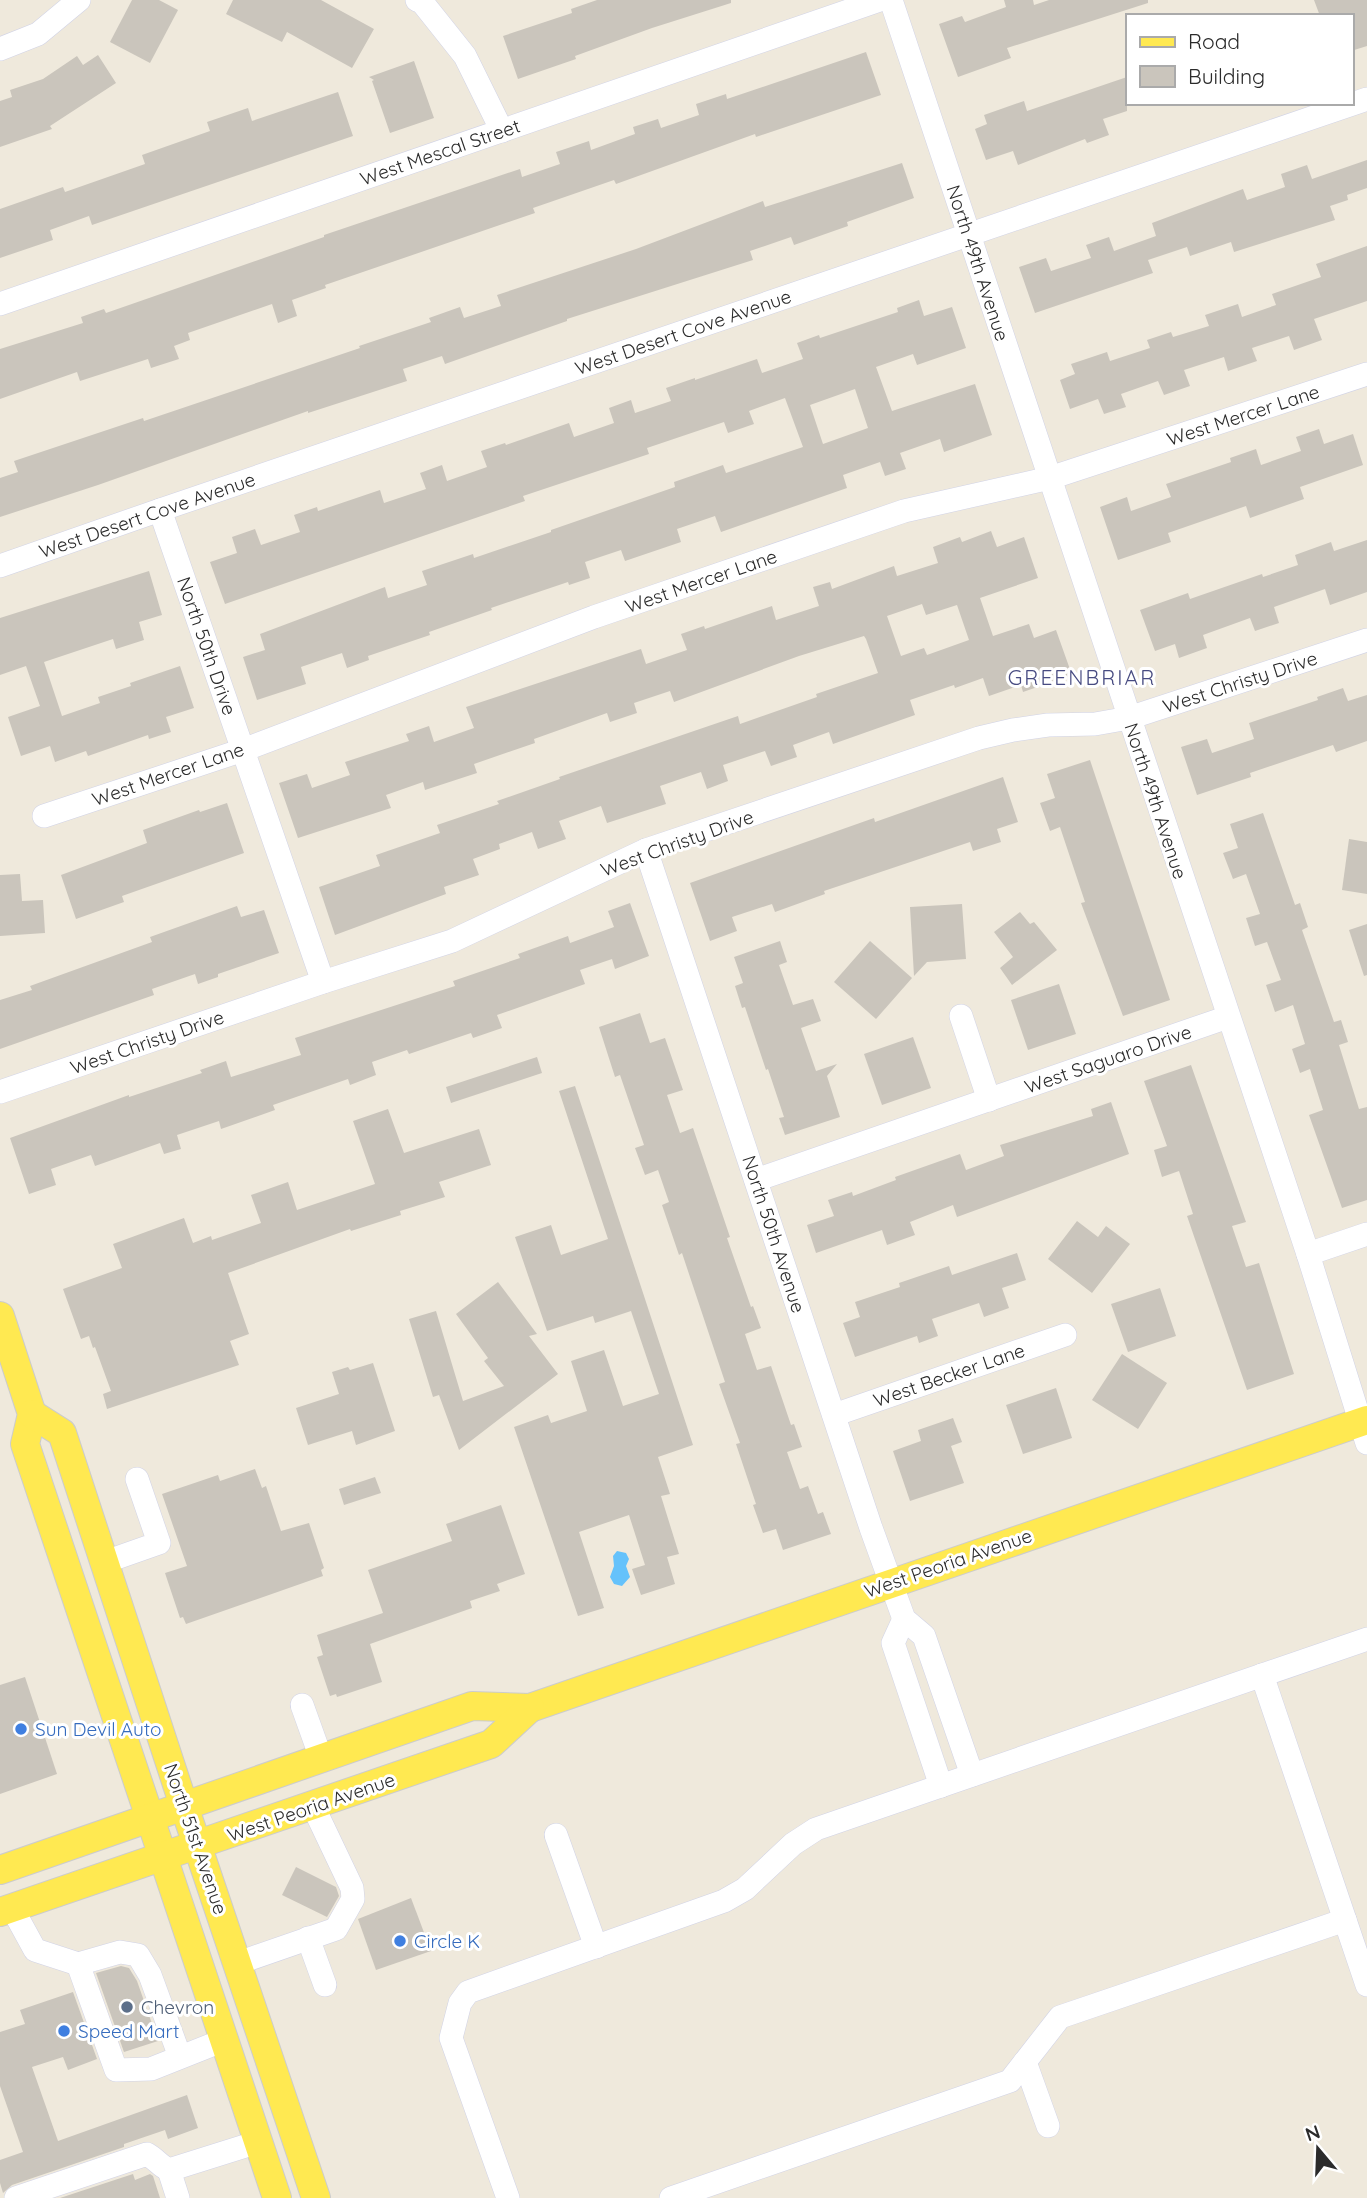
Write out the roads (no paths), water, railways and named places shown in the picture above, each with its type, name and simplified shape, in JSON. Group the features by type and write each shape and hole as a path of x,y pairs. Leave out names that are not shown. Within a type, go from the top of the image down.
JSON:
{"main road":[{"name":"North 51st Avenue","path":"0,1316 33,1414 25,1444 277,2198"},
{"name":"North 51st Avenue","path":"33,1414 62,1433 316,2198"},
{"name":"West Peoria Avenue","path":"0,1870 472,1706 530,1708 891,1583 1365,1428"},
{"name":"West Peoria Avenue","path":"6,1910 491,1744 530,1708"}],"street":[{"path":"0,49 38,34 79,0"},
{"path":"417,0 422,2 465,56 502,131"},
{"name":"West Mescal Street","path":"0,304 880,0"},
{"name":"North 49th Avenue","path":"891,0 1365,1428"},
{"name":"West Desert Cove Avenue","path":"0,566 1349,105"},
{"name":"West Mercer Lane","path":"44,816 243,750 544,635 904,511 1050,478 1367,374"},
{"name":"North 50th Drive","path":"160,510 323,982"},
{"name":"West Christy Drive","path":"0,1092 452,941 646,850 979,738 1048,725 1096,724 1129,718 1367,640"},
{"name":"North 50th Avenue","path":"646,850 904,1619"},
{"path":"961,1016 989,1100"},
{"name":"West Saguaro Drive","path":"757,1180 1228,1017"},
{"path":"1308,1254 1367,1234"},
{"name":"West Becker Lane","path":"834,1415 1065,1335"},
{"path":"105,1562 159,1543 137,1479"},
{"path":"941,1786 893,1643 904,1619 924,1636 972,1775"},
{"path":"508,2198 451,2038 460,2003 468,1992 724,1901 745,1889 793,1843 816,1829 1367,1639"},
{"path":"1262,1675 1367,1985"},
{"path":"302,1705 321,1758"},
{"path":"237,1963 336,1929 353,1899 352,1888 313,1807"},
{"path":"556,1835 596,1947"},
{"path":"6,1910 35,1950 78,1964 120,1952 138,1955 150,1975 180,2057"},
{"path":"671,2198 1010,2081 1060,2017 1345,1920"},
{"path":"308,1938 325,1985"},
{"path":"78,1964 116,2070 151,2069 224,2040"},
{"path":"1025,2062 1048,2126"},
{"path":"16,2198 147,2154 169,2170 258,2142"},
{"path":"169,2170 178,2198"}],"water":[{"path":"617,1551 626,1553 629,1559 626,1566 630,1577 622,1586 614,1584 610,1577 614,1566 613,1556"}],"place":[{"name":"Sun Devil Auto","path":"21,1729"},
{"name":"Circle K","path":"400,1941"},
{"name":"Chevron","path":"127,2007"},
{"name":"Speed Mart","path":"64,2031"}],"district":[{"name":"GREENBRIAR","path":"1082,678"}]}
